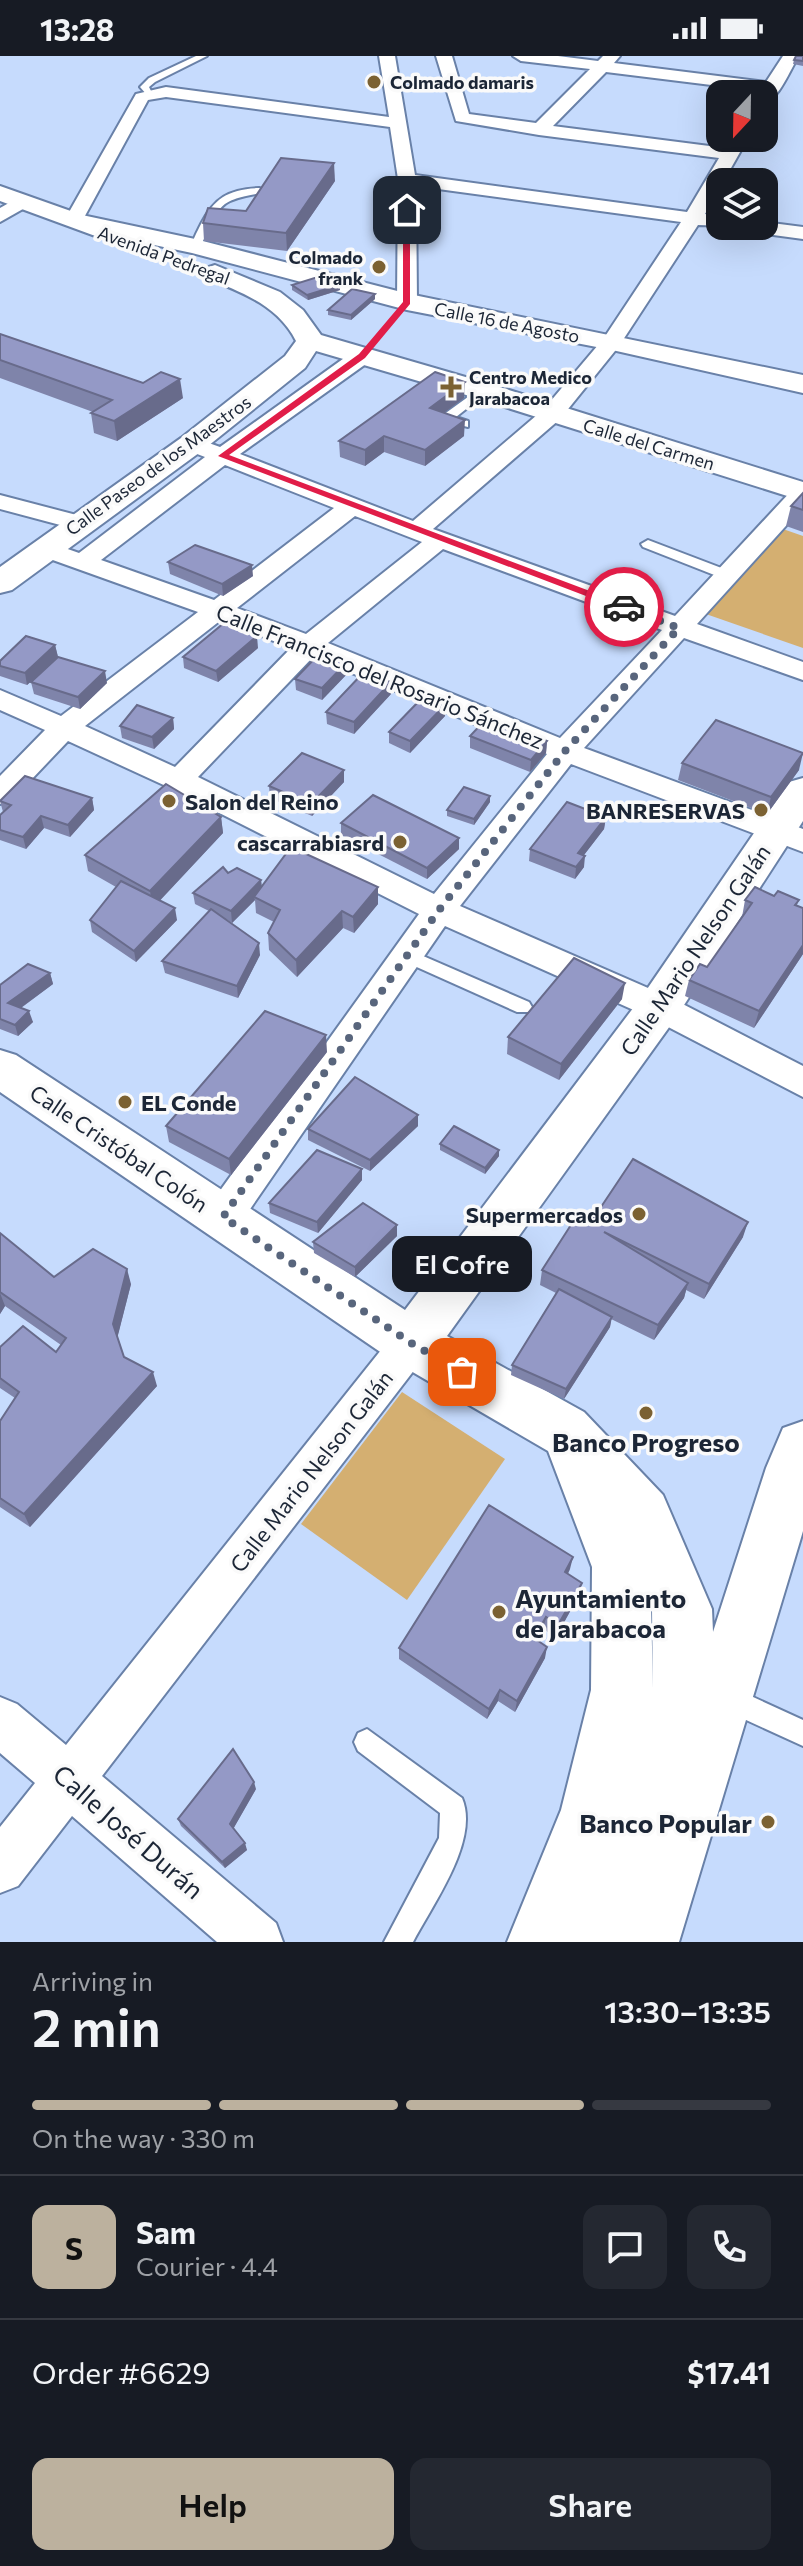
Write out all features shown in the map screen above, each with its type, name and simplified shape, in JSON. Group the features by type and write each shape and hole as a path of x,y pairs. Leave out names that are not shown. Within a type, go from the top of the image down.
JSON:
{"street":[{"path":"83,562 377,338 407,302 407,179 395,123 387,56"},
{"path":"444,56 462,117 486,124 539,130 706,144"},
{"path":"521,56 608,61 706,81"},
{"path":"776,80 791,56"},
{"path":"539,130 608,61"},
{"path":"73,221 142,97 150,93 166,92 395,123"},
{"path":"179,780 308,646 552,414 612,342 732,152"},
{"path":"407,179 706,220"},
{"path":"0,216 12,197"},
{"name":"Avenida Pedregal","path":"12,197 237,281 281,304 302,321 310,341"},
{"name":"Calle 16 de Agosto","path":"73,221 195,246 407,302 803,384"},
{"path":"778,230 803,233"},
{"name":"Calle del Carmen","path":"310,341 377,338 483,391 803,493"},
{"name":"Calle Paseo de los Maestros","path":"0,583 192,444 295,362 310,341"},
{"path":"192,444 427,536 803,672"},
{"path":"223,1217 439,910 565,751 803,493"},
{"path":"0,502 79,523"},
{"path":"0,794 64,728 351,507"},
{"name":"Calle Francisco del Rosario Sánchez","path":"45,549 218,611 565,751 790,836"},
{"path":"0,699 179,780 439,910 659,1007 803,1083"},
{"name":"Calle Mario Nelson Galán","path":"0,1868 411,1343 659,1007 790,836 803,791"},
{"name":"Calle Cristóbal Colón","path":"0,1068 411,1343 565,1430 643,1515 682,1609 703,1691"},
{"path":"541,1942 593,1810 622,1690 621,1567 565,1430"},
{"path":"605,1942 637,1872 664,1779 800,1463"},
{"path":"645,1942 703,1691"},
{"name":"Calle José Durán","path":"0,1721 257,1942"}],"lane":[{"path":"150,93 144,87 147,83 202,56"},
{"path":"195,246 219,200 238,191 259,191"},
{"path":"464,424 447,418 483,391"},
{"path":"648,544 727,575"},
{"path":"407,955 523,1007"},
{"path":"622,1690 703,1691 803,1733"},
{"path":"367,1742 453,1807 452,1840 398,1942"}],"shaded area":[{"path":"780,528 803,536 803,648 703,613"},
{"path":"402,1392 505,1459 407,1600 301,1524"}],"building":[{"path":"281,158 334,163 286,233 203,223 208,208 246,211"},
{"path":"324,275 340,285 307,295 292,285"},
{"path":"352,289 375,294 351,315 328,310"},
{"path":"0,334 143,383 161,372 180,379 114,421 91,413 112,400 0,360"},
{"path":"435,372 465,382 430,408 465,420 425,450 384,436 365,450 339,441"},
{"path":"803,493 803,510 791,506"},
{"path":"195,545 252,565 222,584 168,562"},
{"path":"224,623 257,636 216,671 183,657"},
{"path":"26,636 55,645 25,673 0,666 0,661"},
{"path":"320,653 347,662 322,688 295,679"},
{"path":"58,657 105,671 78,697 31,682"},
{"path":"363,673 391,682 354,722 326,712"},
{"path":"423,697 446,704 410,741 389,732"},
{"path":"137,705 173,718 152,737 120,726"},
{"path":"487,718 547,741 531,760 470,736"},
{"path":"716,720 803,753 771,797 682,763"},
{"path":"302,753 344,770 311,804 269,786"},
{"path":"25,776 92,798 68,825 41,816 23,837 0,830 0,815 11,805 0,801"},
{"path":"166,784 221,817 150,891 85,855"},
{"path":"464,787 490,796 474,819 447,810"},
{"name":"cascarrabiasrd","path":"373,795 459,838 427,868 341,823"},
{"path":"567,802 606,817 578,853 585,856 576,867 530,849"},
{"path":"291,847 378,887 353,917 342,911 296,960 268,933 280,910 254,897"},
{"path":"223,867 228,873 237,868 261,880 231,911 193,893"},
{"path":"121,881 175,908 134,951 90,920"},
{"path":"755,887 774,896 778,891 799,900 795,905 803,908 803,945 759,1011 689,980 700,964 707,967 752,903 745,900"},
{"path":"211,909 259,943 237,986 162,961"},
{"path":"574,958 625,983 561,1064 508,1037"},
{"path":"28,964 50,973 8,1003 29,1011 15,1025 0,1019 0,985"},
{"path":"265,1011 326,1035 229,1159 166,1126"},
{"path":"355,1077 418,1115 370,1160 308,1129"},
{"path":"454,1126 499,1150 485,1168 440,1144"},
{"path":"317,1150 362,1169 317,1222 269,1203"},
{"path":"633,1159 748,1222 709,1284 604,1232 688,1283 658,1325 542,1270 576,1217 589,1225"},
{"path":"363,1203 397,1225 355,1267 313,1242"},
{"path":"0,1233 54,1277 93,1249 127,1269 113,1324 124,1357 153,1372 24,1514 0,1498 0,1421 19,1392 0,1378 0,1347 23,1326 56,1352 66,1338 0,1292"},
{"path":"559,1289 612,1317 566,1389 512,1365"},
{"name":"Ayuntamiento de Jarabacoa","path":"489,1505 573,1557 565,1572 582,1583 558,1625 546,1617 534,1638 547,1647 517,1701 500,1690 489,1709 399,1648"},
{"path":"233,1749 254,1782 230,1824 245,1843 222,1862 178,1819"}],"way so far":[{"path":"462,1372 411,1343 223,1217 439,910 565,751 679,628 624,607"}],"place":[{"name":"Colmado damaris","path":"374,82"},
{"name":"Colmado frank","path":"379,267"},
{"name":"Centro Medico Jarabacoa","path":"451,387"},
{"name":"Salon del Reino","path":"169,801"},
{"name":"BANRESERVAS","path":"761,810"},
{"name":"cascarrabiasrd","path":"400,842"},
{"name":"EL Conde","path":"125,1102"},
{"name":"Supermercados","path":"639,1214"},
{"name":"El Cofre","path":"462,1372"},
{"name":"Banco Progreso","path":"646,1413"},
{"name":"Ayuntamiento de Jarabacoa","path":"499,1612"},
{"name":"Banco Popular","path":"768,1822"}],"route":[{"path":"407,210 407,302 362,356 222,456 624,607"}]}
